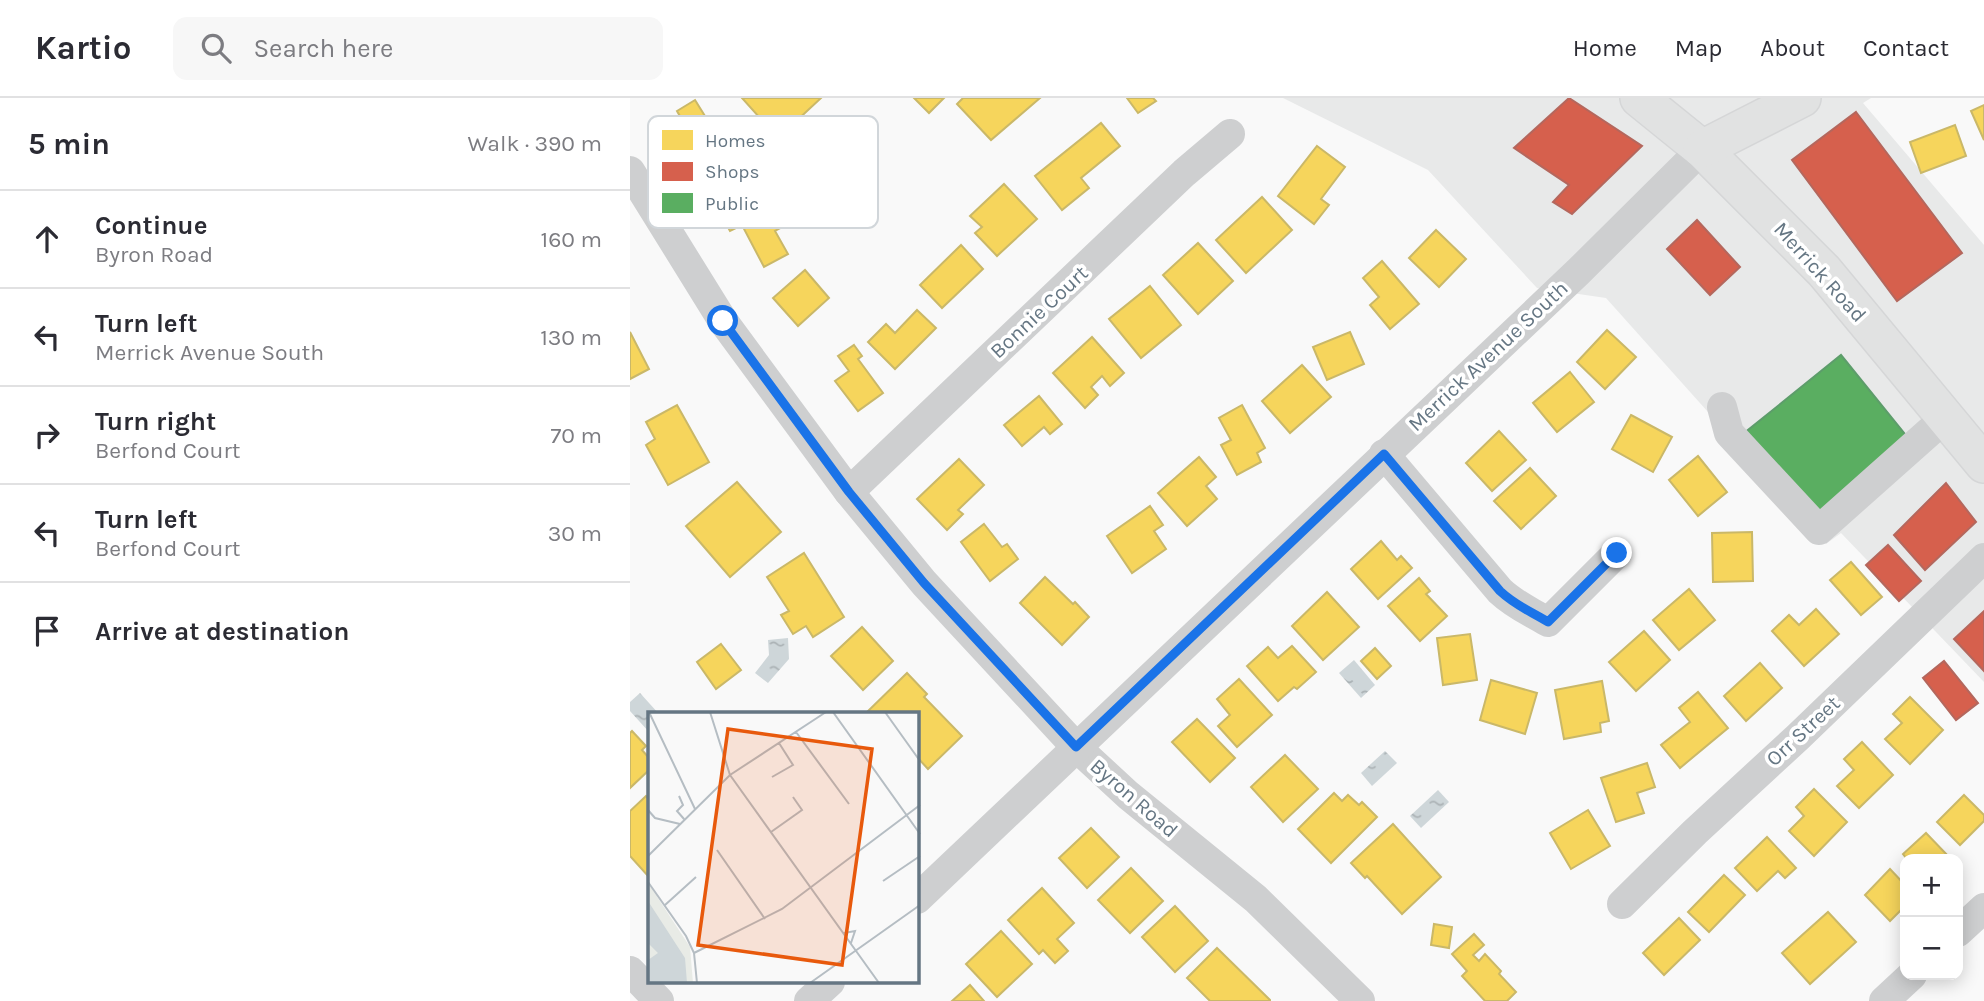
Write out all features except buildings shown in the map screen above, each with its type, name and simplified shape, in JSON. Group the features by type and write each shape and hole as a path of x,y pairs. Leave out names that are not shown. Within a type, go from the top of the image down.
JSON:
{"main road":[{"name":"Merrick Road","path":"1639,98 1702,149 1824,271 1984,464"},
{"name":"Merrick Avenue South","path":"1702,149 1802,98"}],"street":[{"name":"Bonnie Court","path":"849,492 1184,173 1230,134"},
{"name":"Merrick Avenue South","path":"919,896 1578,272 1702,149"},
{"name":"Byron Road","path":"630,171 648,200"},
{"name":"Byron Road","path":"665,228 723,321 849,492 924,583 1076,747 1128,795 1256,899 1360,1001"},
{"path":"1722,408 1729,433 1819,530 1945,418"},
{"path":"1384,454 1500,591 1516,606 1548,622 1617,553"},
{"name":"Orr Street","path":"1622,904 1984,558"},
{"path":"1963,927 1984,908"},
{"path":"630,971 659,1001"},
{"path":"1884,1001 1907,980"}],"shaded area":[{"path":"1283,98 1871,98 1863,103 1984,245 1984,682 1841,533 1826,544 1606,298 1537,288 1428,170"}],"water":[{"path":"788,638 789,659 768,683 755,673 769,655 768,640"},
{"path":"1354,660 1375,685 1361,698 1339,673"},
{"path":"640,693 657,712 648,712 648,731 630,711 630,702"},
{"path":"1385,751 1397,763 1372,786 1361,773"},
{"path":"1438,790 1449,802 1421,828 1410,816"}],"route":[{"path":"723,321 849,492 924,583 1076,747 1384,454 1500,591 1516,606 1548,622 1617,553"}]}
